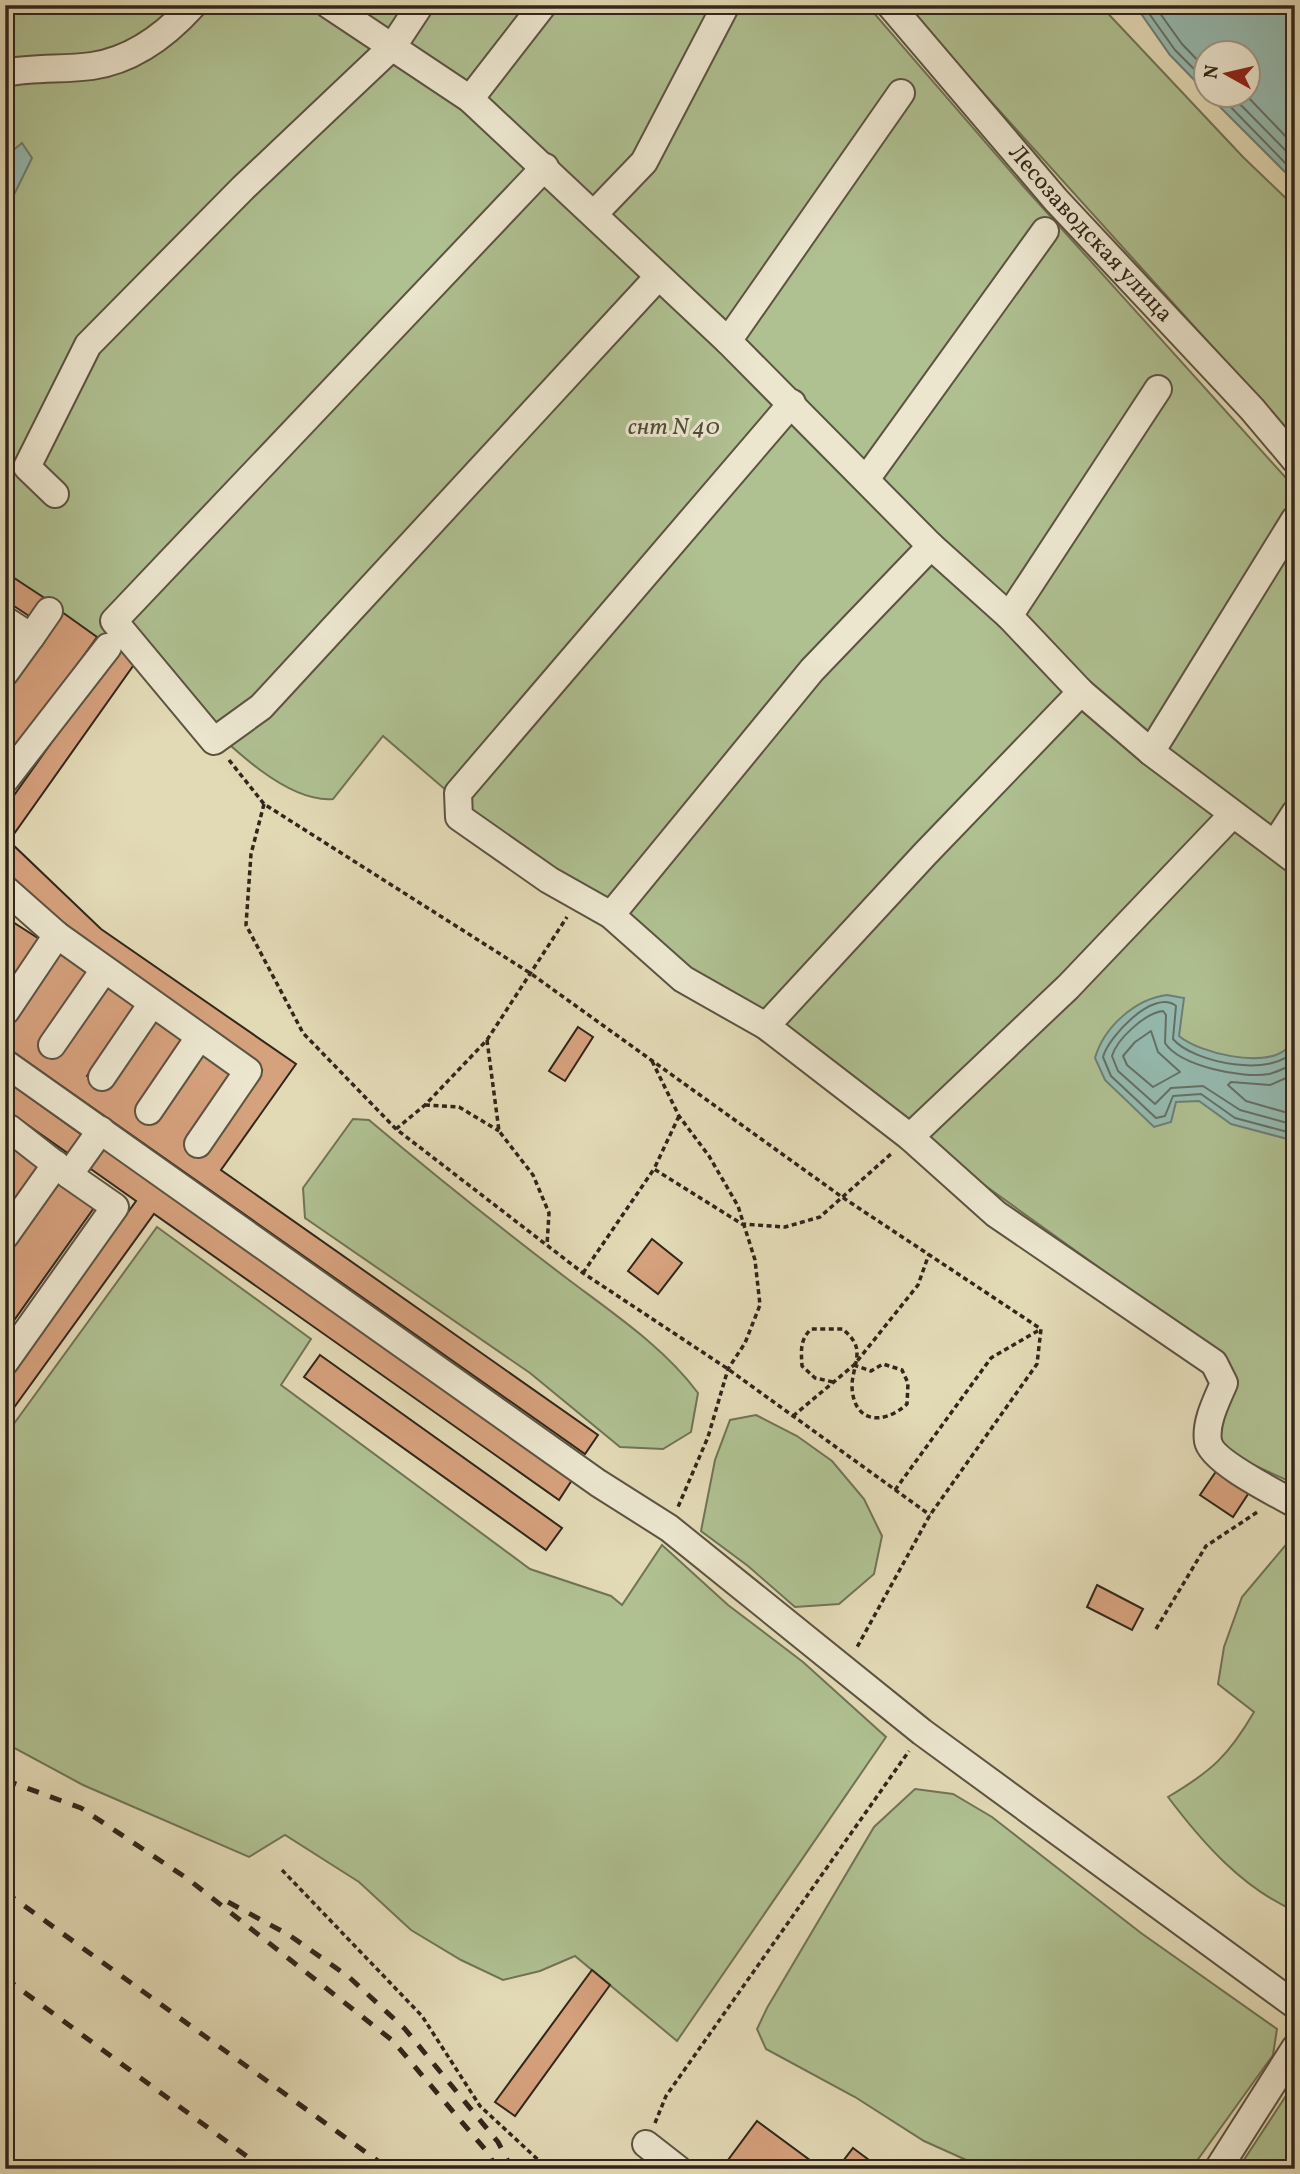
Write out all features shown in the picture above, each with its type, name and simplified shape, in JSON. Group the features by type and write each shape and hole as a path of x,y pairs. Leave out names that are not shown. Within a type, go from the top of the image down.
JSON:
{"street":[{"path":"5,74 95,66 140,50 169,32 193,5"},
{"path":"329,5 470,99 545,167 658,277 729,341 867,478 931,546 1009,615 1081,692 1151,752 1285,852 1295,813"},
{"path":"55,494 27,467 88,345 243,188 393,46 420,5"},
{"path":"470,99 543,5"},
{"path":"594,214 644,162 726,5"},
{"name":"Лесозаводская улица","path":"890,5 1056,200 1252,409 1295,460"},
{"path":"729,341 901,93"},
{"path":"545,167 114,621 214,741 261,708 658,277"},
{"path":"867,478 1045,231"},
{"path":"1009,615 1158,389"},
{"path":"792,404 458,793 459,817 580,898 611,915 684,979 766,1026 910,1137 996,1214 1214,1363 1224,1383 1212,1414 1208,1441 1215,1455 1288,1500"},
{"path":"1151,752 1295,519"},
{"path":"611,915 812,670 931,546"},
{"path":"5,673 49,611"},
{"path":"5,620 31,638"},
{"path":"5,780 108,647"},
{"path":"766,1026 1081,692"},
{"path":"910,1137 1068,987 1233,815"},
{"path":"5,890 57,936 198,1039 248,1071 198,1144"},
{"path":"6,1011 57,936"},
{"path":"52,1045 104,970"},
{"path":"102,1077 152,1005"},
{"path":"149,1111 198,1039"},
{"path":"5,1063 587,1475 669,1528 922,1732 1295,2005"},
{"path":"5,1132 9,1128 115,1207 5,1362"},
{"path":"5,1237 101,1130"},
{"path":"1218,2169 1295,2048"},
{"path":"646,2144 678,2169"}],"path":[{"path":"214,741 264,804 530,973 842,1197 1041,1329"},
{"path":"264,804 251,854 246,925 303,1032 397,1129 583,1273 728,1369 930,1515"},
{"path":"397,1129 425,1105 487,1040 580,898"},
{"path":"487,1040 499,1131"},
{"path":"651,1060 679,1116 709,1156 738,1206 755,1260 760,1305 745,1343 728,1369 708,1437 669,1528"},
{"path":"425,1105 459,1108 499,1131 533,1175 549,1213 547,1245"},
{"path":"583,1273 654,1168 679,1116"},
{"path":"654,1168 742,1224 785,1227 820,1217 910,1137"},
{"path":"793,1416 854,1365 918,1286 929,1254"},
{"path":"833,1382 815,1378 802,1366 801,1348 804,1336 811,1329 843,1329 855,1343 857,1353 854,1365 852,1388 860,1409 881,1419 895,1415 907,1404 908,1383 902,1370 883,1364 871,1371 854,1365"},
{"path":"895,1490 990,1358 1041,1329"},
{"path":"845,1669 930,1515 1037,1364 1041,1329"},
{"path":"1156,1629 1206,1546 1288,1500"},
{"path":"622,2169 646,2144 666,2095 922,1732"},
{"path":"282,1870 422,2016 480,2106 548,2169"}],"green space":[{"name":"снт N 40","path":"5,5 867,5 1024,187 1295,488 1295,1484 1234,1456 1218,1442 1218,1424 1235,1383 1129,1289 690,974 593,892 483,822 383,736 333,799 307,796 279,783 251,763 121,647 84,630 5,572"},
{"path":"904,5 1100,5 1192,103 1192,108 1197,108 1295,207 1295,438"},
{"path":"353,1119 369,1120 490,1219 653,1345 698,1393 691,1432 663,1449 620,1447 530,1373 305,1218 303,1188"},
{"path":"157,1227 311,1339 281,1385 530,1569 611,1596 622,1605 662,1545 728,1605 803,1662 886,1737 677,2041 575,1956 540,1971 503,1980 461,1960 411,1930 359,1882 285,1835 249,1857 83,1785 5,1743 5,1436"},
{"path":"756,1415 797,1436 832,1461 864,1499 882,1536 874,1574 839,1604 795,1607 748,1566 701,1531 715,1460 730,1420"},
{"path":"1295,1534 1295,1911 1240,1877 1209,1847 1168,1797 1218,1761 1254,1712 1218,1684 1224,1647 1242,1597"},
{"path":"915,1789 953,1794 992,1817 1141,1933 1277,2029 1273,2055 1191,2169 975,2169 973,2163 924,2141 855,2097 766,2049 757,2029 767,2008 874,1827"},
{"path":"1295,2082 1295,2169 1238,2169"}],"water":[{"path":"1135,5 1295,5 1295,182 1221,108 1262,108 1262,38 1192,38 1192,78 1170,55"},
{"path":"22,143 32,158 5,213 5,157"},
{"path":"1167,995 1184,998 1179,1036 1216,1053 1262,1058 1286,1049 1295,1036 1295,1141 1231,1124 1199,1101 1176,1102 1171,1122 1154,1127 1105,1080 1095,1058 1113,1025 1144,1002"}],"building":[{"path":"5,572 46,599 32,618 5,600"},
{"path":"62,612 97,637 5,766 5,692"},
{"path":"120,646 138,659 9,841 101,929 296,1064 221,1170 598,1435 585,1454 5,1046 5,1017 58,948 137,1006 87,1076 105,1088 155,1017 232,1075 185,1145 200,1156 262,1070 86,948 5,871 5,808"},
{"path":"5,917 44,942 5,1002"},
{"path":"578,1027 593,1037 565,1081 549,1071"},
{"path":"5,1080 82,1135 69,1154 5,1109"},
{"path":"8,1142 42,1168 5,1218 5,1146"},
{"path":"101,1147 572,1480 559,1500 154,1214 5,1420 5,1382 136,1201 88,1167"},
{"path":"58,1179 96,1205 5,1333 5,1254"},
{"path":"652,1239 682,1263 658,1294 628,1271"},
{"path":"320,1355 562,1528 546,1550 304,1377"},
{"path":"1219,1467 1252,1488 1233,1517 1200,1495"},
{"path":"1097,1585 1143,1609 1132,1630 1087,1607"},
{"path":"592,1970 610,1985 515,2116 495,2102"},
{"path":"757,2121 822,2169 740,2169 728,2160"},
{"path":"853,2148 881,2169 837,2169"}],"railway":[{"path":"5,1780 81,1808 188,1879 393,2041 489,2154 496,2169"},
{"path":"5,1892 389,2169"},
{"path":"228,1902 289,1935 349,1977 405,2029 498,2142 512,2169"},
{"path":"5,1978 264,2169"}]}
